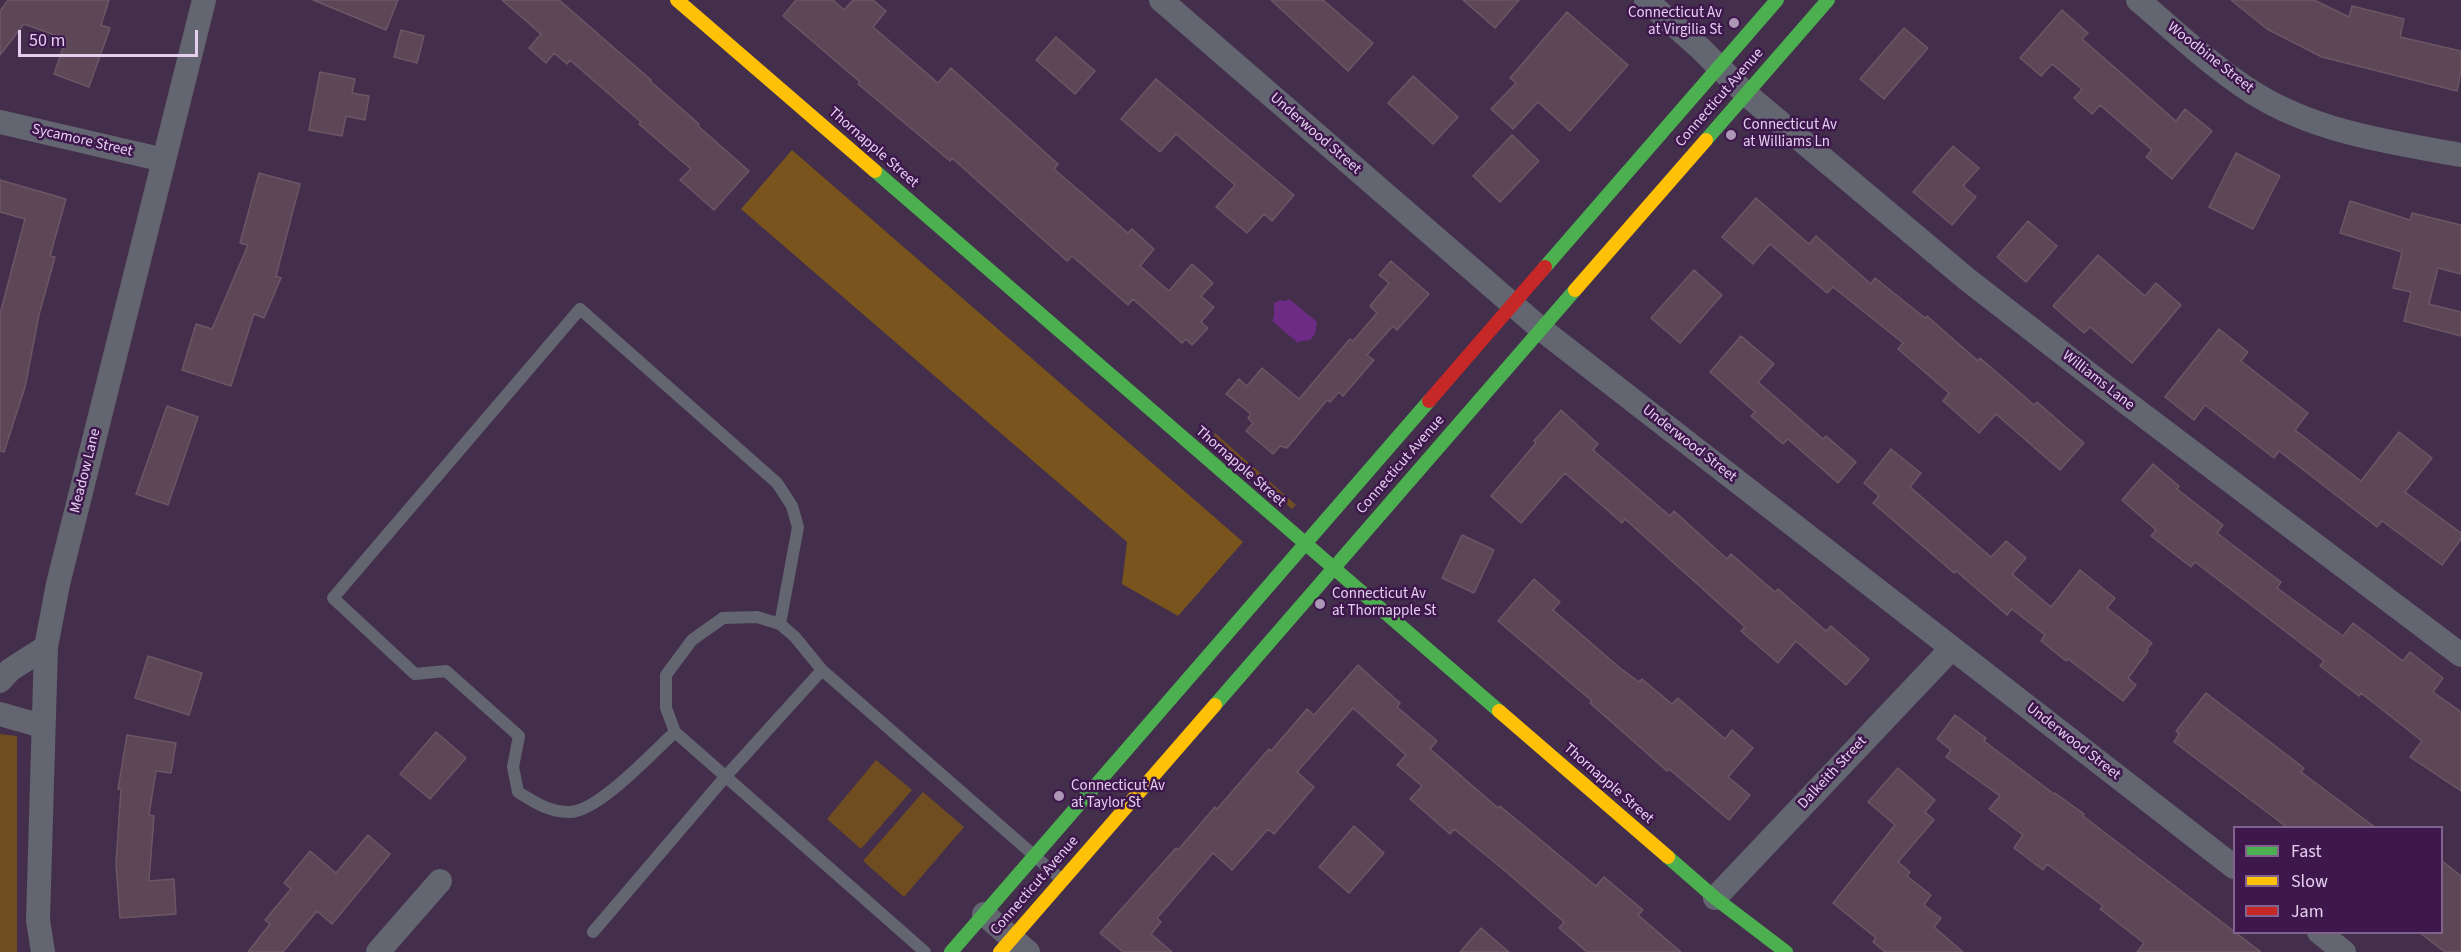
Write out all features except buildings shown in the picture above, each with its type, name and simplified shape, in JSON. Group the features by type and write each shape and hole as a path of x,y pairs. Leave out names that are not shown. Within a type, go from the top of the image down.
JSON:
{"main road":[{"name":"Thornapple Street","path":"677,0 1715,898 1786,952"},
{"name":"Connecticut Avenue","path":"951,952 1777,0"},
{"name":"Connecticut Avenue","path":"1013,947 1062,880 1828,0"}],"street":[{"name":"Meadow Lane","path":"43,952 38,920 46,647 58,584 204,0"},
{"name":"Underwood Street","path":"1161,0 1541,329 2233,865"},
{"name":"Williams Lane","path":"1646,0 1720,67 1746,94 1968,280 2461,655"},
{"name":"Woodbine Street","path":"2138,0 2211,62 2252,92 2302,117 2351,135 2461,155"},
{"name":"Sycamore Street","path":"0,122 164,160"},
{"path":"0,681 10,670 46,647"},
{"name":"Dalkeith Street","path":"1715,898 1952,648"},
{"path":"0,714 42,726"},
{"path":"378,952 440,881"},
{"path":"984,914 1013,947"},
{"path":"2320,934 2344,952"}],"lane":[{"path":"675,732 594,805 570,813 541,807 518,792 513,766 519,736 446,671 415,674 333,598 579,309 777,483 792,506 798,527 780,624"},
{"path":"925,952 675,732 666,708 666,675 693,640 723,618 757,616 780,624 795,637 822,670 1062,880"},
{"path":"592,932 726,776 822,670"}],"shaded area":[{"path":"792,150 1243,542 1178,616 1122,584 1127,542 741,209"},
{"path":"1289,299 1317,322 1315,334 1310,340 1298,343 1272,321 1274,303"},
{"path":"1215,433 1296,505 1292,509 1213,440"},
{"path":"0,734 17,736 17,952 0,952"},
{"path":"876,760 912,790 861,849 827,819"},
{"path":"923,792 964,827 904,897 863,861"}],"traffic: fast":[{"path":"1545,267 1777,0"},
{"path":"1706,140 1828,0"},
{"path":"875,171 1499,711"},
{"path":"1215,705 1575,290"},
{"path":"951,952 1429,401"},
{"path":"1668,857 1715,898 1786,952"}],"traffic: slow":[{"path":"677,0 875,171"},
{"path":"1575,290 1706,140"},
{"path":"1000,952 1215,705"},
{"path":"1499,711 1668,857"}],"traffic: jam":[{"path":"1429,401 1545,267"}],"place":[{"name":"Connecticut Av at Virgilia St","path":"1734,23"},
{"name":"Connecticut Av at Williams Ln","path":"1731,135"},
{"name":"Connecticut Av at Thornapple St","path":"1320,604"},
{"name":"Connecticut Av at Taylor St","path":"1059,796"}]}
